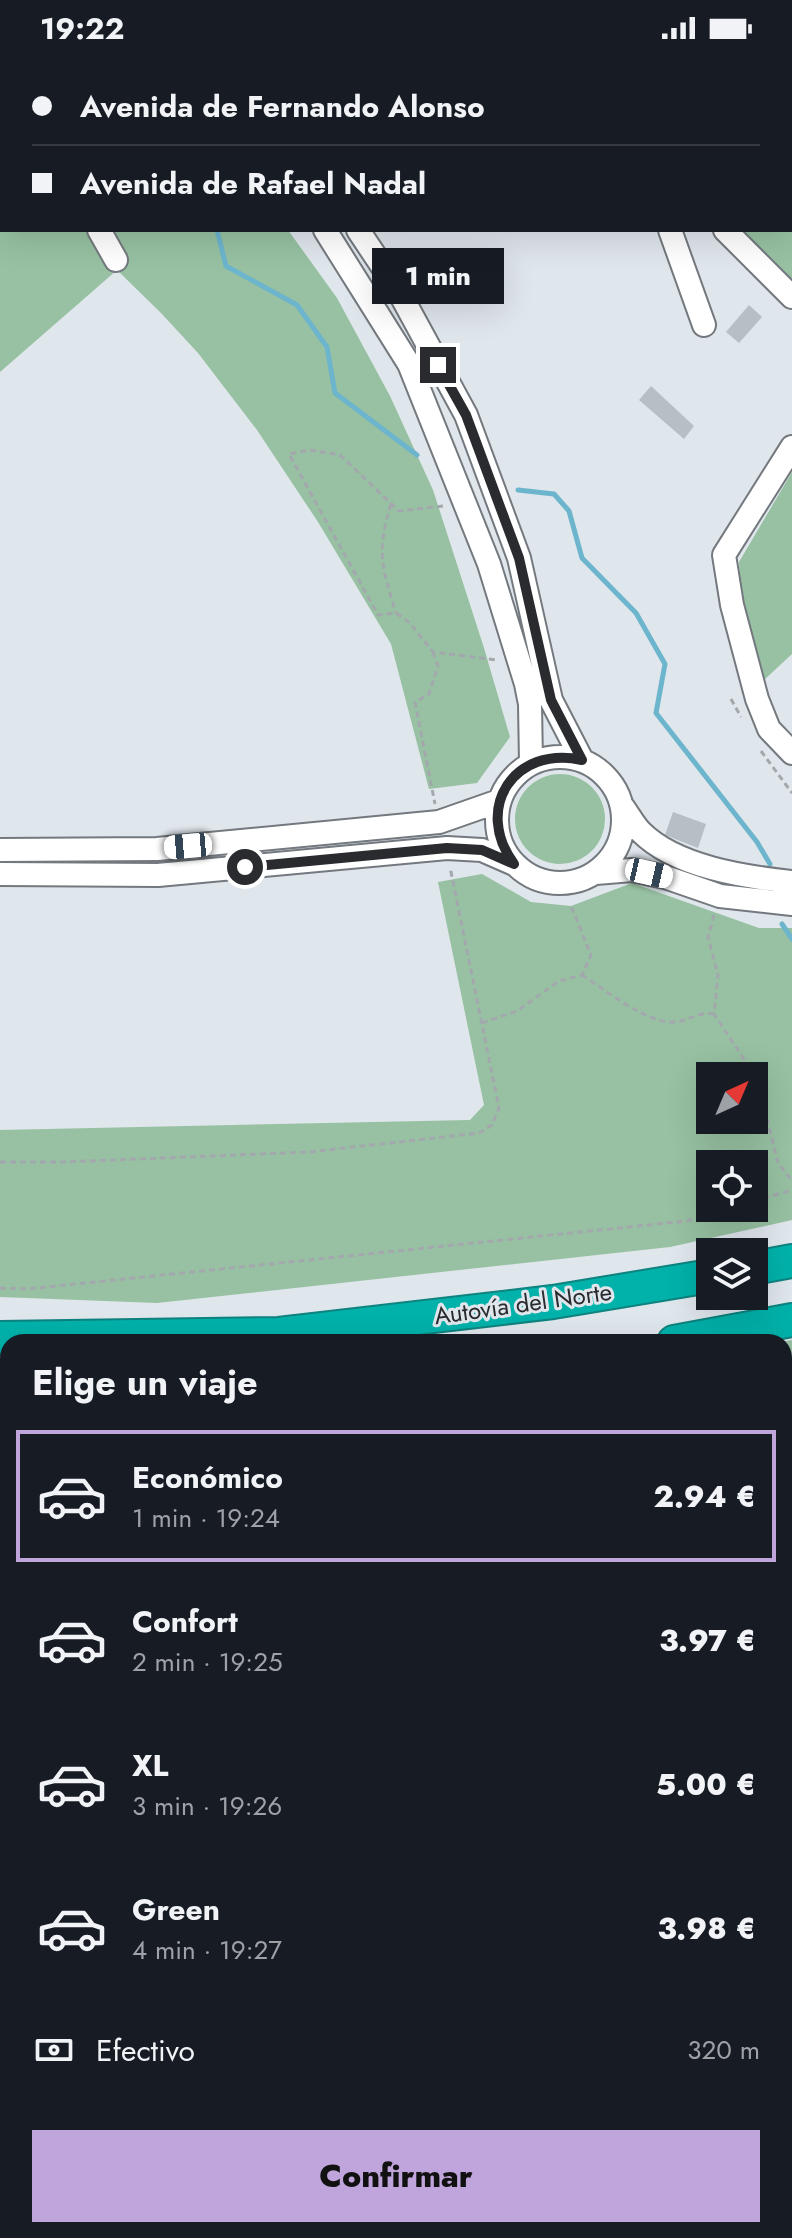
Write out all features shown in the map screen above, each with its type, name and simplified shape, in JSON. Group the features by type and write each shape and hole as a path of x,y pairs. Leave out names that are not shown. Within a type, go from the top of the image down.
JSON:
{"highway":[{"path":"768,1265 792,1261"},
{"name":"Autovía del Norte","path":"279,1334 553,1302 696,1278"},
{"path":"717,1334 792,1320"}],"street":[{"path":"100,232 116,260"},
{"path":"326,232 409,364 489,564 526,684 530,704 531,763"},
{"path":"359,232 398,290 466,415 519,558 551,700 582,760"},
{"path":"671,232 704,325"},
{"path":"727,232 792,297"},
{"path":"792,447 724,555 732,605 757,699 769,729 792,753"},
{"path":"514,864 500,841 497,827 499,801 517,773 531,763 547,757 565,756 582,760 601,770 615,787 623,807 641,832 672,855 750,877 792,882"},
{"path":"0,850 157,849 439,822 499,801"},
{"path":"0,874 158,875 447,848 482,850 514,864 528,875 545,882 563,884 580,881 596,873 610,860 620,844 624,826 623,807"},
{"path":"596,873 632,870 665,877 720,896 792,904"}],"path":[{"path":"396,613 378,615 289,454 310,450 340,455 399,511 435,509 463,499"},
{"path":"391,504 384,527 381,564 396,613 410,623 433,652 438,666 429,694 415,702 439,822"},
{"path":"433,652 497,658 501,671"},
{"path":"0,1162 309,1152 479,1133 492,1125 499,1108 447,848"},
{"path":"720,896 708,937 718,975 714,1014 757,1079 778,1163 792,1181"},
{"path":"571,906 591,955 582,975"},
{"path":"482,1023 517,1011 559,981 582,975 644,1014 669,1022 689,1020 702,1012 714,1014"},
{"path":"768,1197 792,1190"},
{"path":"0,1288 27,1289 696,1218"}],"green space":[{"path":"0,232 289,232 337,298 390,396 433,490 510,737 477,783 429,789 391,644 318,522 257,430 198,353 117,270 0,372"},
{"path":"743,232 792,232 792,284"},
{"path":"792,472 792,654 764,680 740,586 739,562"},
{"path":"560,774 577,777 592,787 602,802 605,819 602,836 592,851 577,861 560,864 543,861 528,851 518,836 515,819 518,802 528,787 543,777"},
{"path":"482,874 531,902 571,906 632,883 759,928 792,928 792,1220 711,1238 696,1238 696,1241 670,1247 157,1303 0,1297 0,1130 470,1120 484,1105 438,882"}],"building":[{"path":"749,305 762,317 739,343 726,332"},
{"path":"651,386 694,426 684,439 639,400"},
{"path":"673,812 706,824 698,848 665,835"}],"waterway":[{"path":"218,232 226,266 297,305 327,347 335,393 417,455"},
{"path":"518,490 554,494 569,511 582,558 636,613 665,664 656,713 757,842 770,864"},
{"path":"782,924 792,939"}],"route":[{"path":"245,867 447,848 482,850 514,864 500,841 497,827 499,801 507,785 531,763 547,757 565,756 582,760 551,700 519,558 466,415 438,365"}]}
